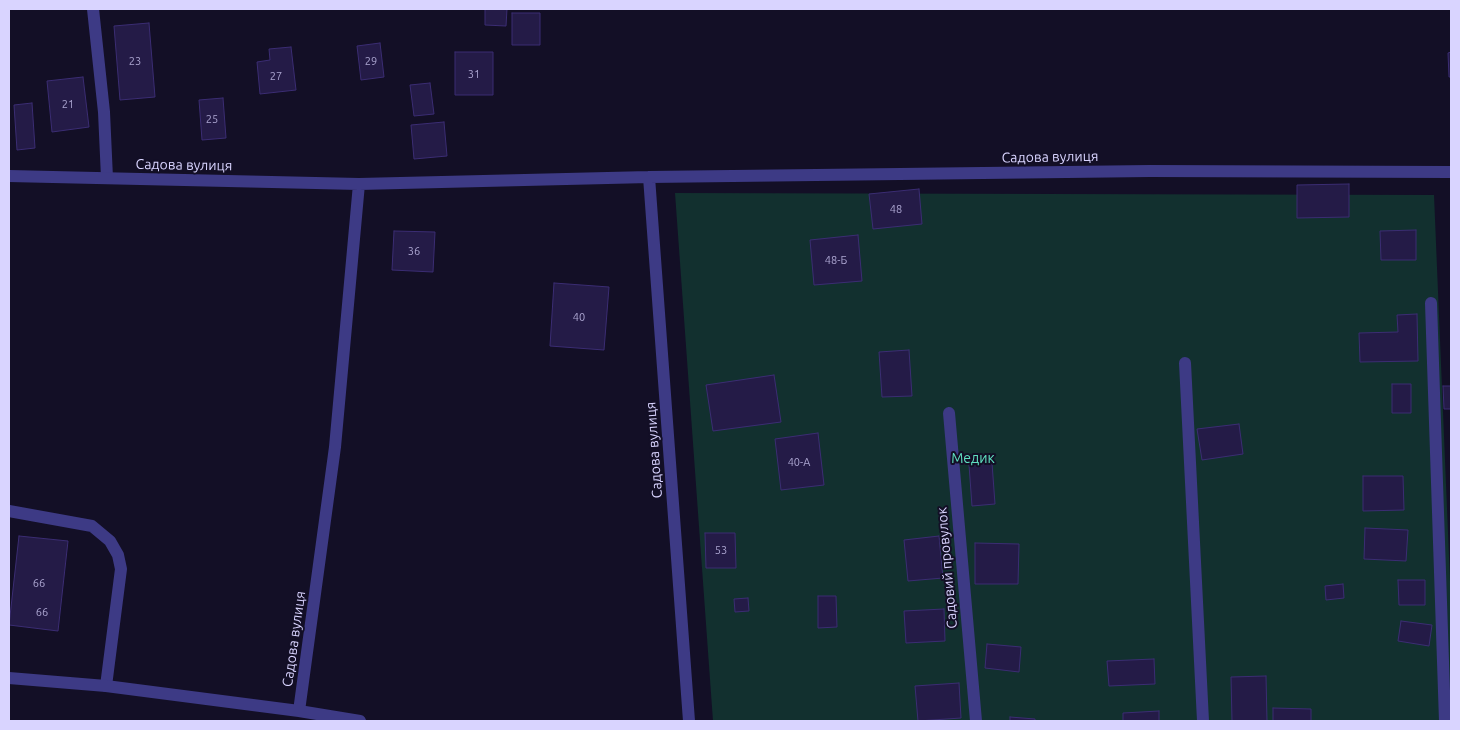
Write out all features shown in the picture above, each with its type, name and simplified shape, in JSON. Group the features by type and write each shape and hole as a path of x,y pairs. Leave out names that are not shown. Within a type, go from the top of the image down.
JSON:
{"street":[{"path":"93,9 104,112 107,178"},
{"name":"Садова вулиця","path":"9,176 359,184 649,177 1150,171 1451,172"},
{"name":"Садова вулиця","path":"649,177 689,721"},
{"name":"Садова вулиця","path":"299,711 335,447 359,184"},
{"path":"1431,303 1447,661 1445,721"},
{"path":"1185,363 1203,721"},
{"name":"Садовий провулок","path":"949,413 976,721"},
{"path":"9,511 92,526 110,541 118,555 121,569 106,686"},
{"path":"9,678 106,686 299,711 360,721"}],"green space":[{"name":"Медик","path":"675,193 1434,195 1451,605 1451,721 713,721"}],"building":[{"path":"485,9 507,9 506,26 485,25"},
{"path":"512,13 540,13 540,45 512,45"},
{"path":"149,23 155,97 120,100 114,26"},
{"path":"380,43 384,77 361,80 357,46"},
{"path":"291,47 296,90 260,94 257,62 270,60 269,49"},
{"path":"455,52 493,52 493,95 455,95"},
{"path":"1451,52 1451,77 1449,77 1448,53"},
{"path":"83,77 89,127 52,132 47,81"},
{"path":"430,83 434,114 414,116 410,85"},
{"path":"223,98 226,138 202,140 199,100"},
{"path":"32,103 35,148 17,150 14,105"},
{"path":"444,122 447,156 414,159 411,125"},
{"path":"1349,184 1349,217 1297,218 1297,185"},
{"path":"919,189 922,224 873,229 869,194"},
{"path":"1416,230 1416,260 1381,260 1380,231"},
{"path":"394,231 435,232 433,272 392,270"},
{"path":"858,235 862,281 814,285 810,240"},
{"path":"554,283 609,287 604,350 550,346"},
{"path":"1417,314 1418,361 1360,362 1359,333 1398,332 1397,315"},
{"path":"909,350 912,396 882,397 879,352"},
{"path":"774,375 781,422 713,431 706,385"},
{"path":"1392,384 1411,384 1411,413 1392,413"},
{"path":"1443,386 1451,386 1451,409 1444,409"},
{"path":"1239,424 1243,454 1202,460 1197,429"},
{"path":"818,433 824,485 781,490 775,439"},
{"path":"992,463 995,504 972,506 969,465"},
{"path":"1363,476 1403,476 1404,510 1363,511"},
{"path":"1365,528 1408,530 1406,561 1364,559"},
{"path":"705,533 735,533 736,568 706,568"},
{"path":"19,536 68,541 58,631 9,625"},
{"path":"939,536 943,578 908,581 904,540"},
{"path":"975,543 1019,544 1018,584 975,584"},
{"path":"1398,580 1425,580 1425,605 1399,605"},
{"path":"1343,584 1344,598 1326,600 1325,586"},
{"path":"818,596 836,596 837,627 818,628"},
{"path":"748,598 749,611 735,612 734,599"},
{"path":"944,609 945,641 906,643 904,611"},
{"path":"1401,621 1432,625 1429,646 1398,641"},
{"path":"987,644 1021,647 1019,672 985,668"},
{"path":"1154,659 1155,684 1109,686 1107,661"},
{"path":"1266,676 1267,721 1232,721 1231,677"},
{"path":"959,683 961,718 918,721 915,686"},
{"path":"1273,708 1311,709 1311,721 1273,721"},
{"path":"1159,711 1159,721 1123,721 1123,713"},
{"path":"1010,717 1035,719 1035,721 1010,721"}]}
